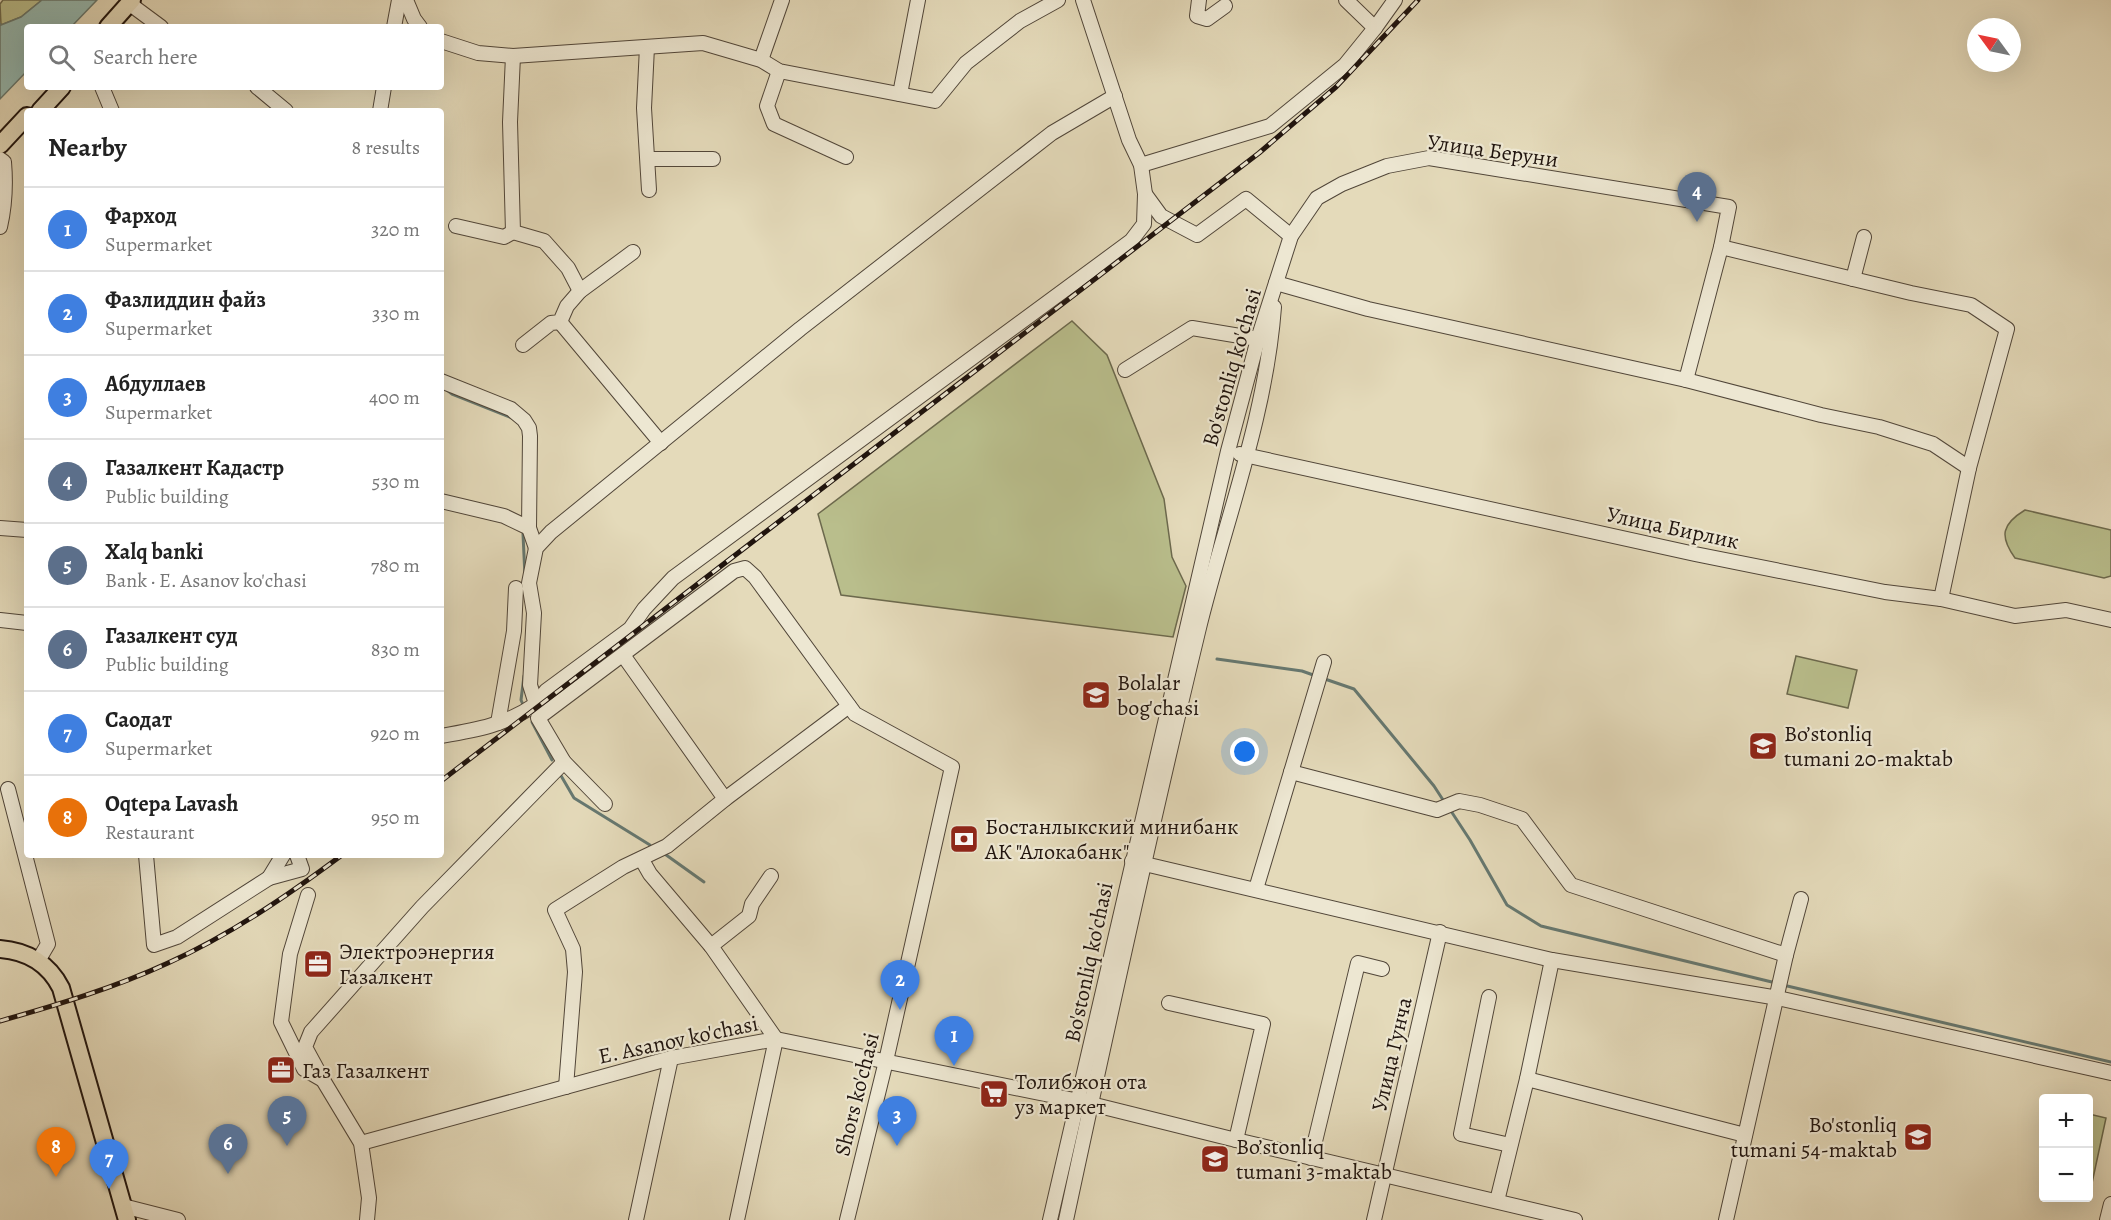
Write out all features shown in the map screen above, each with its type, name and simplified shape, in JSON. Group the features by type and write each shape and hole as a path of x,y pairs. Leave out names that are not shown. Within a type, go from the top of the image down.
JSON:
{"main road":[{"path":"111,24 135,2"},
{"path":"118,24 135,2"},
{"path":"34,108 50,90"},
{"path":"43,108 59,90"},
{"path":"0,145 24,119"},
{"path":"0,154 24,128"},
{"path":"0,949 23,954 38,961 53,975 63,993 125,1213"}],"street":[{"path":"395,24 399,0"},
{"path":"406,0 418,24"},
{"path":"761,60 782,0"},
{"path":"900,94 918,0"},
{"path":"444,42 478,53 513,56 703,43 761,60 778,71 935,101 966,63 1020,21 1058,0"},
{"path":"444,736 477,730 518,717 536,704 546,692 630,629 644,609 673,578 1131,241 1143,224 1145,194 1141,165 1129,140 1083,0"},
{"path":"1200,0 1197,16 1207,19 1225,6"},
{"path":"1347,0 1376,28"},
{"path":"1141,165 1270,126 1345,65 1376,28 1395,0"},
{"path":"135,2 158,24"},
{"path":"647,47 644,108 649,190"},
{"path":"513,56 510,122 513,232"},
{"path":"778,71 767,106 774,124 846,157"},
{"path":"103,90 111,108"},
{"path":"260,90 282,108"},
{"path":"380,108 384,90"},
{"path":"536,548 551,532 801,329 1052,133 1115,96"},
{"name":"Улица Беруни","path":"1276,284 1291,236 1317,198 1342,184 1387,166 1429,158 1729,207 1721,247"},
{"path":"0,159 4,162 5,207 0,227"},
{"path":"648,159 713,159"},
{"path":"1145,194 1161,216 1197,235 1246,199 1291,236"},
{"path":"456,226 504,237 513,232 544,241 568,268 580,291"},
{"path":"1853,279 1864,237"},
{"path":"1686,380 1721,247 1971,305 2007,329 1969,468 1941,599"},
{"path":"560,322 567,306 580,291 633,252"},
{"path":"1276,284 1368,309 1686,380 1821,415 1879,427 1934,444 1969,468"},
{"name":"Bo'stonliq ko'chasi","path":"1066,1220 1085,1103 1228,451 1258,339 1276,284"},
{"name":"Bo'stonliq ko'chasi","path":"1139,862 1247,455 1272,341 1276,284"},
{"path":"560,322 661,443"},
{"path":"524,345 550,323 560,322"},
{"path":"1125,370 1192,328 1258,339"},
{"path":"444,382 511,409 524,420 530,436 529,528 536,548 529,583 534,613 530,685 536,704"},
{"name":"Улица Бирлик","path":"1228,451 1695,554 1885,592 1941,599 2015,615 2066,610 2111,620"},
{"path":"444,502 504,516 529,528"},
{"path":"0,528 24,530"},
{"path":"566,1087 575,972 573,949 555,910 623,867 668,846 725,799 849,706 755,577 745,568 734,572 538,718 564,762 605,804"},
{"path":"498,723 514,631 516,588"},
{"path":"0,620 24,623"},
{"path":"623,655 725,799"},
{"path":"1256,889 1323,665"},
{"name":"Shors ko'chasi","path":"847,1220 886,1061 952,767 855,714 849,706"},
{"path":"367,1220 369,1198 361,1143 305,1047 311,1032 422,907 564,762"},
{"path":"1291,772 1437,810 1459,801 1480,805 1522,819 1571,885 1786,955"},
{"path":"8,789 24,851"},
{"path":"26,858 48,944 38,961"},
{"path":"146,858 154,945 177,937 269,878 302,869 298,858"},
{"path":"269,878 281,858"},
{"path":"642,860 650,874 711,946 776,1040 737,1220"},
{"path":"1139,862 1552,960 1778,996 2111,1073"},
{"path":"711,946 749,916 752,904 771,876"},
{"path":"308,895 290,954 281,1022 304,1069 323,1080"},
{"path":"1726,1220 1786,955 1801,899"},
{"name":"Улица Гунча","path":"1374,1220 1440,932"},
{"path":"1497,1201 1527,1079 1552,960"},
{"path":"1311,1158 1359,963 1382,969"},
{"path":"1489,997 1461,1134 1510,1145"},
{"path":"1169,1003 1263,1024 1236,1140"},
{"name":"E. Asanov ko'chasi","path":"361,1143 671,1058 776,1040 1085,1103 1575,1220"},
{"path":"636,1220 671,1058"},
{"path":"1527,1079 1745,1135"},
{"name":"Bo'stonliq ko'chasi","path":"1050,1220 1085,1103"},
{"path":"2107,1220 2111,1204"},
{"path":"125,1213 178,1220"}],"green space":[{"path":"3,0 42,0 21,17 1,25 0,4"},
{"path":"1072,321 1107,355 1164,499 1172,557 1186,586 1173,637 841,595 818,514"},
{"path":"2025,510 2111,530 2111,576 2104,578 2015,558 2007,543 2005,531 2011,520"},
{"path":"1796,656 1857,670 1848,708 1787,694"},
{"path":"2093,1115 2106,1118 2093,1178 2093,1148"}],"water":[{"path":"42,0 97,0 74,24 24,24 24,74 0,99 0,23 1,25 21,17"}],"waterway":[{"path":"447,390 512,418"},
{"path":"523,534 525,577"},
{"path":"1217,659 1302,671 1316,676"},
{"path":"524,676 521,700 524,707"},
{"path":"1322,678 1354,689 1434,786 1445,803"},
{"path":"532,722 552,760"},
{"path":"560,774 574,798 650,845"},
{"path":"1449,808 1507,905 1541,926 1776,983"},
{"path":"662,852 704,882"},
{"path":"1783,985 2111,1062"}],"railway":[{"path":"444,779 1259,153 1336,87 1418,0"},
{"path":"0,1021 106,988 191,952 258,914 338,858"}],"place":[{"name":"Газалкент Кадастр","path":"1697,222"},
{"name":"Bolalar bog'chasi","path":"1096,695"},
{"name":"Bo’stonliq tumani 20-maktab","path":"1763,746"},
{"name":"Бостанлыкский минибанк АК \"Алокабанк\"","path":"964,839"},
{"name":"Электроэнергия Газалкент","path":"318,964"},
{"name":"Фазлиддин файз","path":"900,1010"},
{"name":"Фарход","path":"954,1066"},
{"name":"Газ Газалкент","path":"281,1070"},
{"name":"Толибжон ота уз маркет","path":"994,1094"},
{"name":"Bo'stonliq tumani 54-maktab","path":"1918,1137"},
{"name":"Xalq banki","path":"287,1146"},
{"name":"Абдуллаев","path":"897,1146"},
{"name":"Bo’stonliq tumani 3-maktab","path":"1215,1159"},
{"name":"Газалкент суд","path":"228,1174"},
{"name":"Oqtepa Lavash","path":"56,1177"},
{"name":"Саодат","path":"109,1189"}]}
